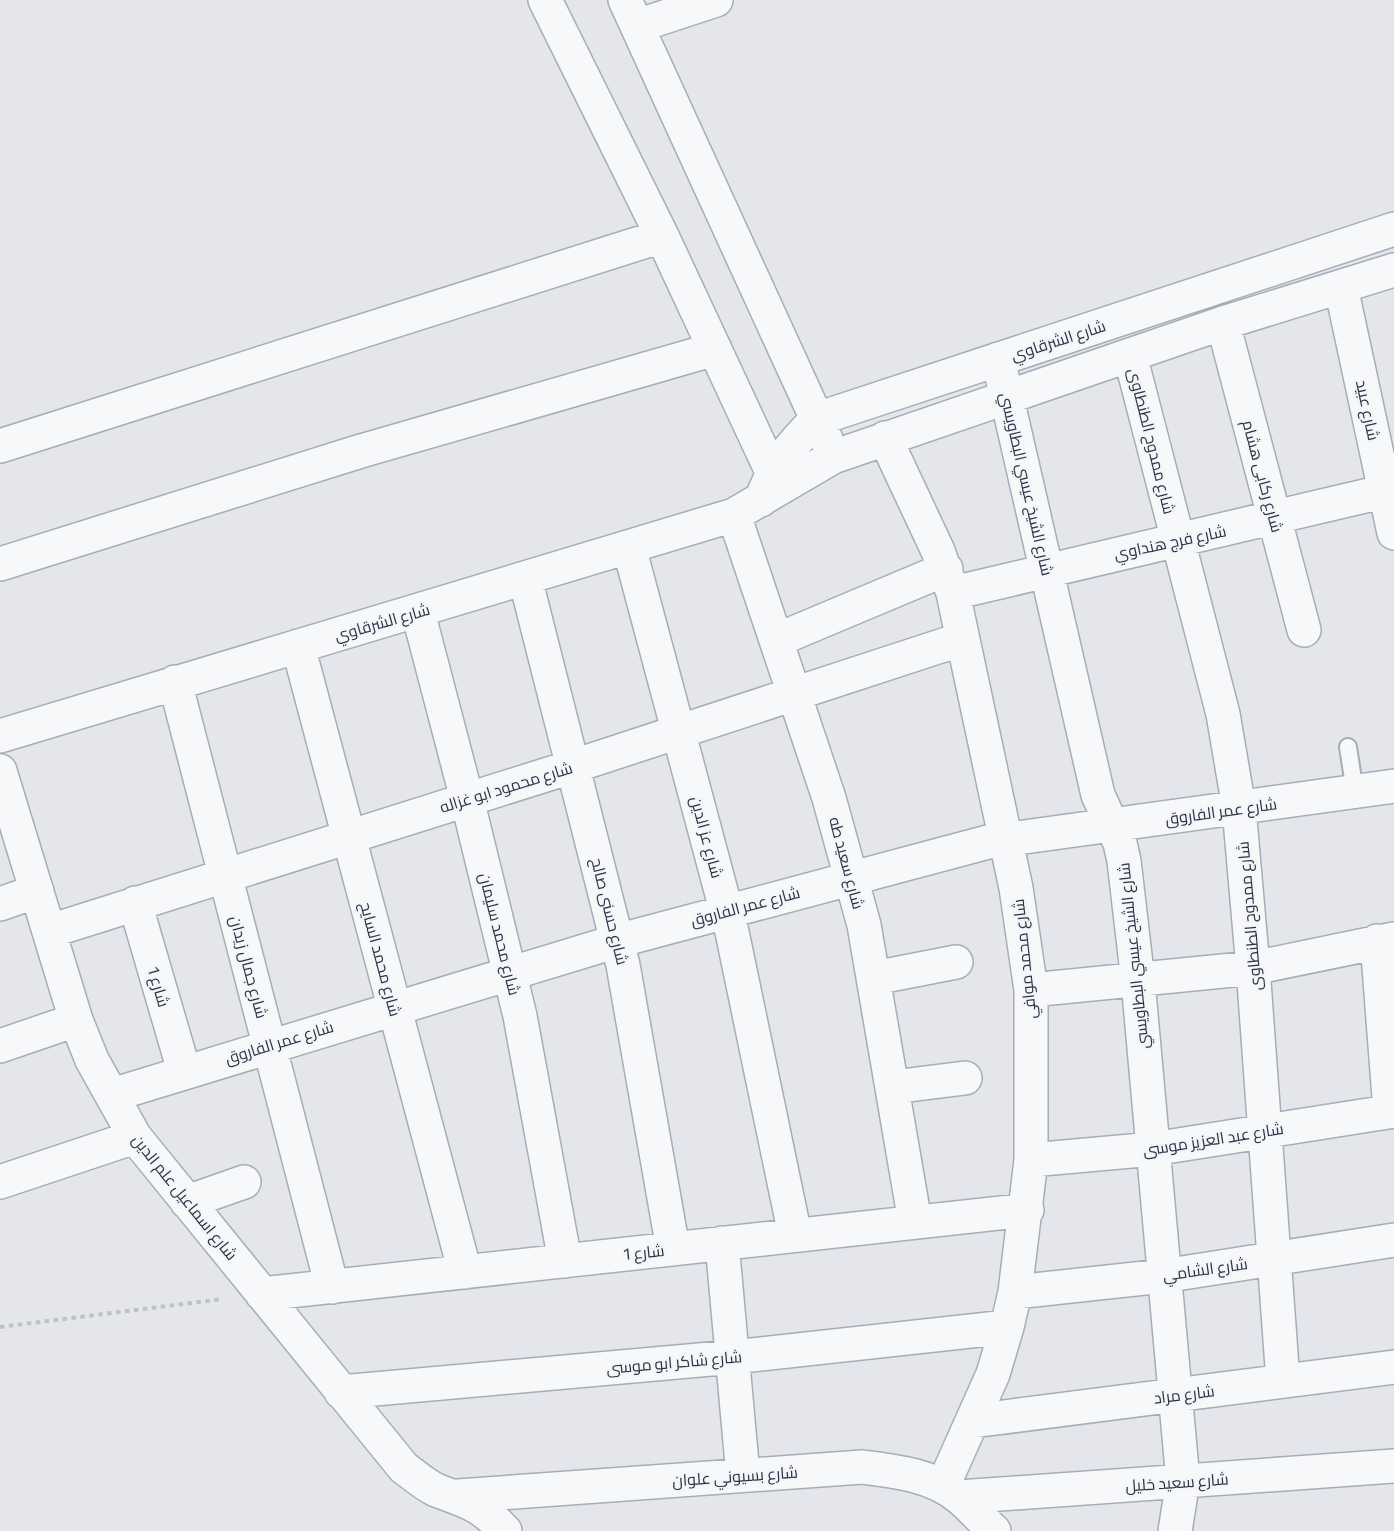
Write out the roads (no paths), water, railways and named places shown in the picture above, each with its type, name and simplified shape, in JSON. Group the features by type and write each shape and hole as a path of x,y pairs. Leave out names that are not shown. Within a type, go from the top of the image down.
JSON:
{"street":[{"name":"شارع سعيد طه","path":"545,0 662,236 715,349 756,496 777,640 829,798 851,878 874,978 915,1222"},
{"path":"716,0 631,13 818,419 833,457"},
{"name":"شارع الشرقاوي","path":"756,496 792,444 818,419 1394,229"},
{"path":"0,446 662,236"},
{"name":"شارع الشرقاوي","path":"0,736 629,547 756,496 833,457 885,438 1222,323 1394,270"},
{"name":"شارع عبيد","path":"1341,287 1394,533"},
{"name":"شارع ركابى هشام","path":"1222,323 1304,630"},
{"path":"0,564 361,451 715,349"},
{"name":"شارع ممدوح الطنطاوى","path":"1130,355 1223,714 1239,808 1254,968 1283,1381"},
{"name":"شارع الشيخ عيسي البطاويسي","path":"998,359 1098,795 1124,861 1138,981 1183,1481 1175,1531"},
{"name":"شارع محمد موافي","path":"885,438 949,580 1006,838 1031,990 1031,1160 1027,1210 1015,1292 993,1374 973,1421 951,1492"},
{"name":"شارع فرج هنداوي","path":"777,640 949,580 1046,568 1177,542 1386,491"},
{"name":"شارع عز الدين","path":"629,547 727,910 795,1235"},
{"name":"شارع حسنى صالح","path":"525,578 617,941 673,1249"},
{"name":"شارع محمد سليمان","path":"418,612 510,973 528,1056 565,1261"},
{"name":"شارع محمود ابو غزاله","path":"50,931 348,835 574,766 678,730 962,639"},
{"name":"شارع محمد السايح","path":"298,646 465,1272"},
{"name":"شارع جمال زيدان","path":"175,682 332,1287"},
{"name":"شارع اسماعيل علم الدين","path":"0,771 5,804 38,891 76,1020 92,1060 135,1137 404,1468 434,1490 458,1496 476,1506 505,1531"},
{"name":"شارع عمر الفاروق","path":"112,1095 184,1071 617,941 727,910 1006,838 1112,826 1394,786"},
{"path":"0,904 38,891"},
{"name":"شارع 1","path":"135,903 184,1071"},
{"path":"1031,990 1254,968 1386,940 1392,1111"},
{"path":"874,978 956,962"},
{"path":"0,1046 76,1020"},
{"path":"893,1087 965,1078"},
{"name":"شارع عبد العزيز موسى","path":"1031,1160 1152,1149 1392,1111"},
{"path":"0,1182 135,1137"},
{"path":"187,1202 244,1182"},
{"name":"شارع 1","path":"262,1294 1027,1210"},
{"name":"شارع الشامي","path":"1015,1292 1163,1276 1394,1240"},
{"path":"722,1244 743,1475"},
{"name":"شارع شاكر ابو موسى","path":"340,1392 733,1357 1007,1327"},
{"name":"شارع مراد","path":"973,1421 1394,1367"},
{"name":"شارع سعيد خليل","path":"951,1492 1183,1481 1394,1466"},
{"name":"شارع بسيوني علوان","path":"458,1496 862,1467 903,1472 951,1492 993,1531"}],"lane":[{"path":"1348,747 1355,792"}]}
